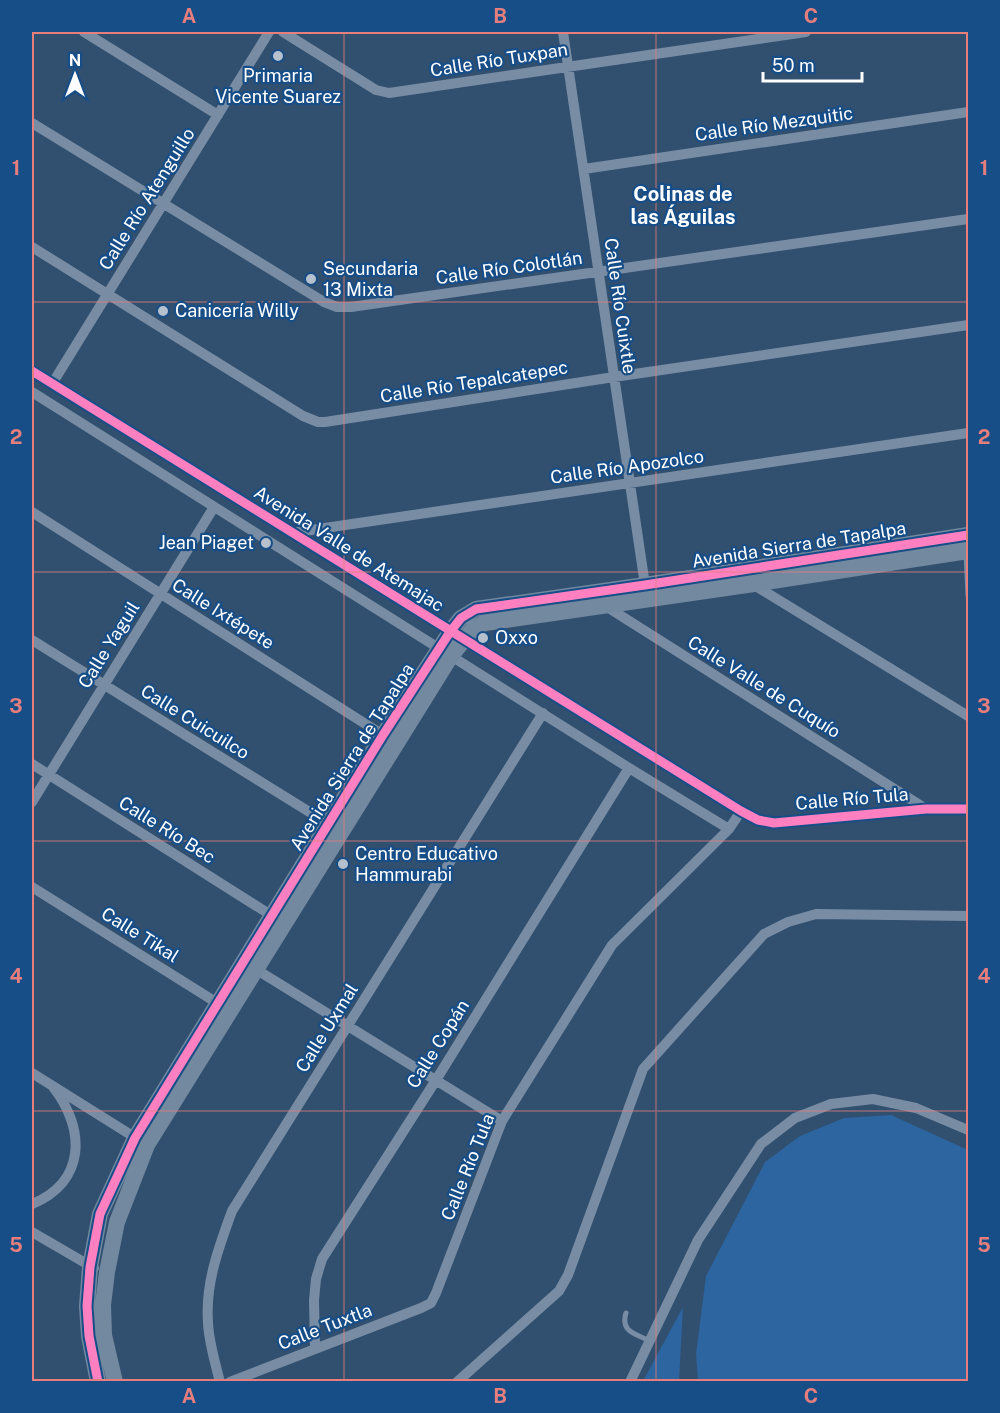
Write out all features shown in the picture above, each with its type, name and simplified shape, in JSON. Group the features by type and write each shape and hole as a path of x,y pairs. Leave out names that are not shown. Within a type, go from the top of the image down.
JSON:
{"street":[{"path":"84,32 218,115"},
{"name":"Calle Río Atenguillo","path":"52,384 269,32"},
{"name":"Calle Río Tuxpan","path":"284,32 383,93 806,32"},
{"name":"Calle Río Cuixtle","path":"563,32 645,585"},
{"name":"Calle Río Mezquitic","path":"584,169 969,112"},
{"name":"Calle Río Colotlán","path":"32,123 324,302 337,307 351,307 969,219"},
{"name":"Calle Río Tepalcatepec","path":"32,247 303,416 318,422 332,422 614,377 969,325"},
{"name":"Avenida Valle de Atemajac","path":"32,371 741,811"},
{"name":"Avenida Valle de Atemajac","path":"32,392 729,829"},
{"name":"Calle Río Apozolco","path":"291,533 969,433"},
{"name":"Calle Yaguil","path":"32,802 214,507"},
{"name":"Calle Ixtépete","path":"32,512 390,740"},
{"name":"Avenida Sierra de Tapalpa","path":"98,1382 89,1336 87,1306 90,1267 100,1215 141,1141 457,636 461,618 476,609 584,593 968,546"},
{"name":"Avenida Sierra de Tapalpa","path":"457,636 485,623 754,584 968,546"},
{"path":"754,584 969,716"},
{"name":"Calle Valle de Cuquío","path":"584,593 926,809"},
{"name":"Calle Cuicuilco","path":"32,640 335,828"},
{"name":"Calle Uxmal","path":"220,1382 210,1342 208,1298 216,1254 232,1211 543,713"},
{"name":"Calle Río Bec","path":"32,764 279,919"},
{"name":"Calle Copán","path":"315,1349 314,1300 316,1279 322,1259 629,768"},
{"name":"Calle Río Tula","path":"431,1303 502,1121 612,945 729,829 741,811 758,820 774,823 926,809 969,809"},
{"name":"Calle Tikal","path":"32,887 224,1007"},
{"path":"457,1382 559,1291 568,1275 643,1069 764,934 788,922 816,914 969,916"},
{"name":"Avenida Sierra de Tapalpa","path":"224,1007 257,970 279,919"},
{"path":"257,970 502,1121"},
{"path":"32,1073 141,1141"},
{"path":"32,1204 55,1192 71,1171 76,1154 71,1118 61,1097 53,1087"},
{"path":"630,1382 698,1240 761,1144 795,1118 831,1104 873,1099 916,1108 969,1130"},
{"name":"Avenida Sierra de Tapalpa","path":"115,1382 104,1335 103,1305 117,1221 141,1141"},
{"path":"32,1232 90,1267 107,1272"},
{"name":"Calle Tuxtla","path":"230,1382 431,1303"}],"lane":[{"path":"968,546 968,596"},
{"path":"626,1313 624,1324 627,1329 650,1341"}],"shaded area":[{"path":"891,1115 968,1150 968,1381 698,1381 696,1354 706,1276 765,1162 800,1136 844,1118"},
{"path":"683,1307 679,1381 643,1381"}],"cycle path":[{"path":"32,371 758,820 774,823 926,809 968,809"},
{"path":"98,1382 89,1336 87,1306 90,1267 100,1214 135,1138 383,735 461,618 476,609 968,535"}],"place":[{"name":"Primaria Vicente Suarez","path":"278,56"},
{"name":"Secundaria 13 Mixta","path":"311,279"},
{"name":"Canicería Willy","path":"163,311"},
{"name":"Jean Piaget","path":"266,543"},
{"name":"Oxxo","path":"483,638"},
{"name":"Centro Educativo Hammurabi","path":"343,864"}],"district":[{"name":"Colinas de las Águilas","path":"683,206"}]}
